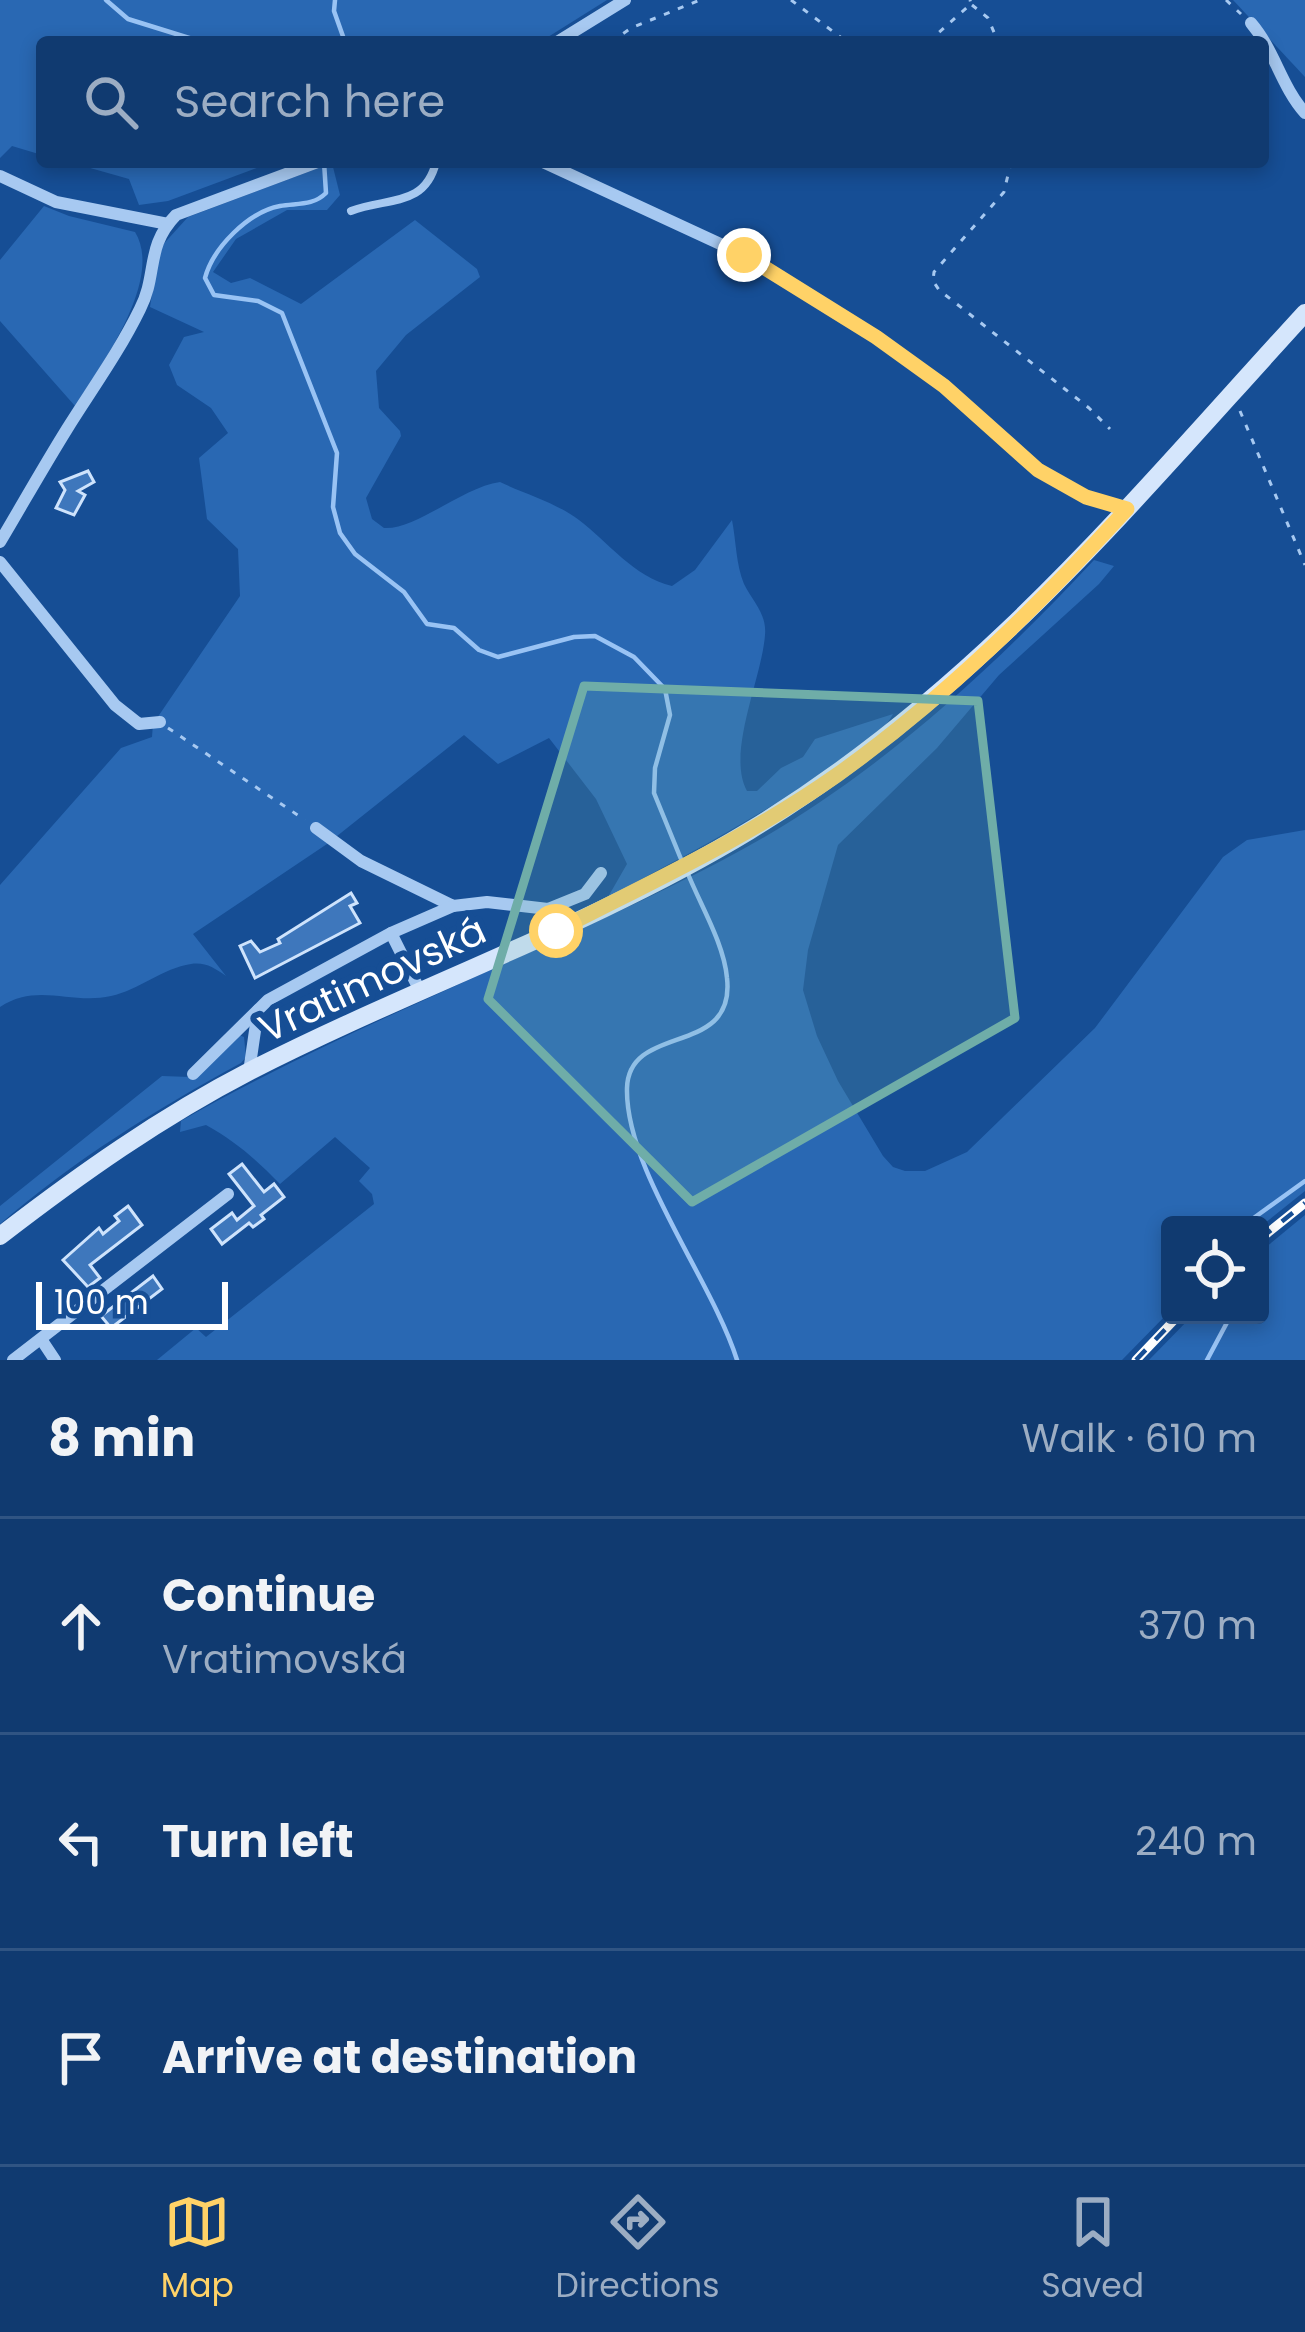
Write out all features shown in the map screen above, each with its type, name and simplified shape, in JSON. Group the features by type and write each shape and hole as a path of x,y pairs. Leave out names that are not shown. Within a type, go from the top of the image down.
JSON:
{"main road":[{"name":"Vratimovská","path":"0,1235 136,1138 249,1072 556,931 746,833 835,776 1030,613 1305,313"}],"street":[{"path":"566,36 625,0"},
{"path":"1251,23 1260,36"},
{"path":"1269,49 1290,96 1305,113"},
{"path":"0,542 113,362 144,302 155,240 176,215 302,168"},
{"path":"557,168 744,255 876,337 944,386 1038,470 1086,497 1127,509"},
{"path":"0,176 56,202 168,224"},
{"path":"0,562 115,705 140,724 160,722"},
{"path":"316,827 361,861 453,906"},
{"path":"193,1074 268,1000 391,933 453,906 487,902 548,909 585,894 601,873"},
{"path":"391,933 420,992"},
{"path":"249,1072 258,1010"},
{"path":"13,1360 228,1194"},
{"path":"40,1339 55,1360"}],"lane":[{"path":"351,211 413,197 428,184 434,168"}],"path":[{"path":"619,36 700,0"},
{"path":"790,0 840,36"},
{"path":"1226,0 1251,23"},
{"path":"934,36 970,2 988,18 996,36"},
{"path":"1010,168 1004,192 934,272 933,281 1110,429"},
{"path":"1233,393 1305,566"},
{"path":"160,722 316,827"}],"highlighted area":[{"path":"584,686 978,701 1015,1018 692,1202 488,999"}],"shaded area":[{"path":"0,0 607,0 550,36 36,36 36,153 12,146 0,158"},
{"path":"1233,0 1305,0 1305,77 1269,36"},
{"path":"90,168 257,168 168,201 139,205 129,179"},
{"path":"319,168 333,168 340,195 327,210 287,210 236,239 213,272 231,283 250,278 301,304 415,220 477,269 480,277 406,335 376,371 379,408 401,436 366,498 372,519 384,528 410,522 500,482 570,514 634,567 672,586 695,570 732,520 741,577 765,628 743,736 742,775 747,791 757,791 781,768 803,757 815,739 893,714 868,742 810,782 608,897 627,864 596,799 549,738 498,764 464,735 327,844 193,934 226,976 206,965 191,964 111,996 27,996 0,1007 0,885 121,748 152,737 153,724 240,596 238,549 207,519 199,458 228,433 211,408 177,385 169,365 184,337 204,332 150,307 159,249 188,217"},
{"path":"44,206 135,232 142,251 142,273 126,322 75,406 0,321 0,260"},
{"path":"1094,560 1114,566 999,675 937,748 838,845 808,950 803,990 838,1081 893,1167 925,1171 967,1152 1095,1028 1223,857 1247,840 1305,830 1305,1191 1269,1220 1269,1216 1161,1216 1161,1320 1122,1360 157,1360 196,1328 206,1337 374,1204 372,1194 359,1181 370,1168 335,1137 280,1184 217,1131 206,1125 180,1132 181,1121 314,1052 654,895 774,832 920,727 1010,646"},
{"path":"239,1035 244,1037 246,1057 241,1063 116,1137 0,1224 0,1206 162,1076 190,1077"},
{"path":"1305,1215 1305,1360 1149,1360 1184,1324 1269,1324 1269,1245"}],"building":[{"path":"88,471 94,482 78,491 85,495 74,515 56,508 65,490 60,482"},
{"path":"351,893 357,903 350,906 360,923 255,978 240,946 251,941 260,952 280,943 278,939"},
{"path":"242,1164 264,1192 274,1184 284,1197 261,1215 264,1219 253,1227 249,1223 222,1244 211,1229 232,1213 237,1220 254,1206 229,1174"},
{"path":"128,1206 142,1225 90,1265 100,1278 88,1287 63,1260 99,1228 103,1234 119,1221 115,1216"},
{"path":"153,1276 162,1289 111,1328 101,1316"}],"waterway":[{"path":"106,0 128,19 183,36"},
{"path":"335,0 343,36"},
{"path":"324,168 326,193 310,202 268,210 244,224 216,255 205,278 214,295 258,301 282,313 337,453 333,507 340,533 355,554 404,592 427,624 454,628 479,650 498,657 595,636 634,657 665,689 670,715 655,768 654,793 683,864"},
{"path":"688,874 721,952 727,978 725,1003 715,1020 700,1031 645,1054 632,1068 627,1088 630,1120 654,1189 737,1360"},
{"path":"1256,1216 1305,1181"},
{"path":"1207,1360 1226,1324"}],"railway":[{"path":"1269,1232 1305,1203"},
{"path":"1136,1360 1170,1324"}],"route":[{"path":"556,931 746,833 835,776 908,721 1030,613 1127,509 1086,497 1038,470 944,386 876,337 744,255"}]}
